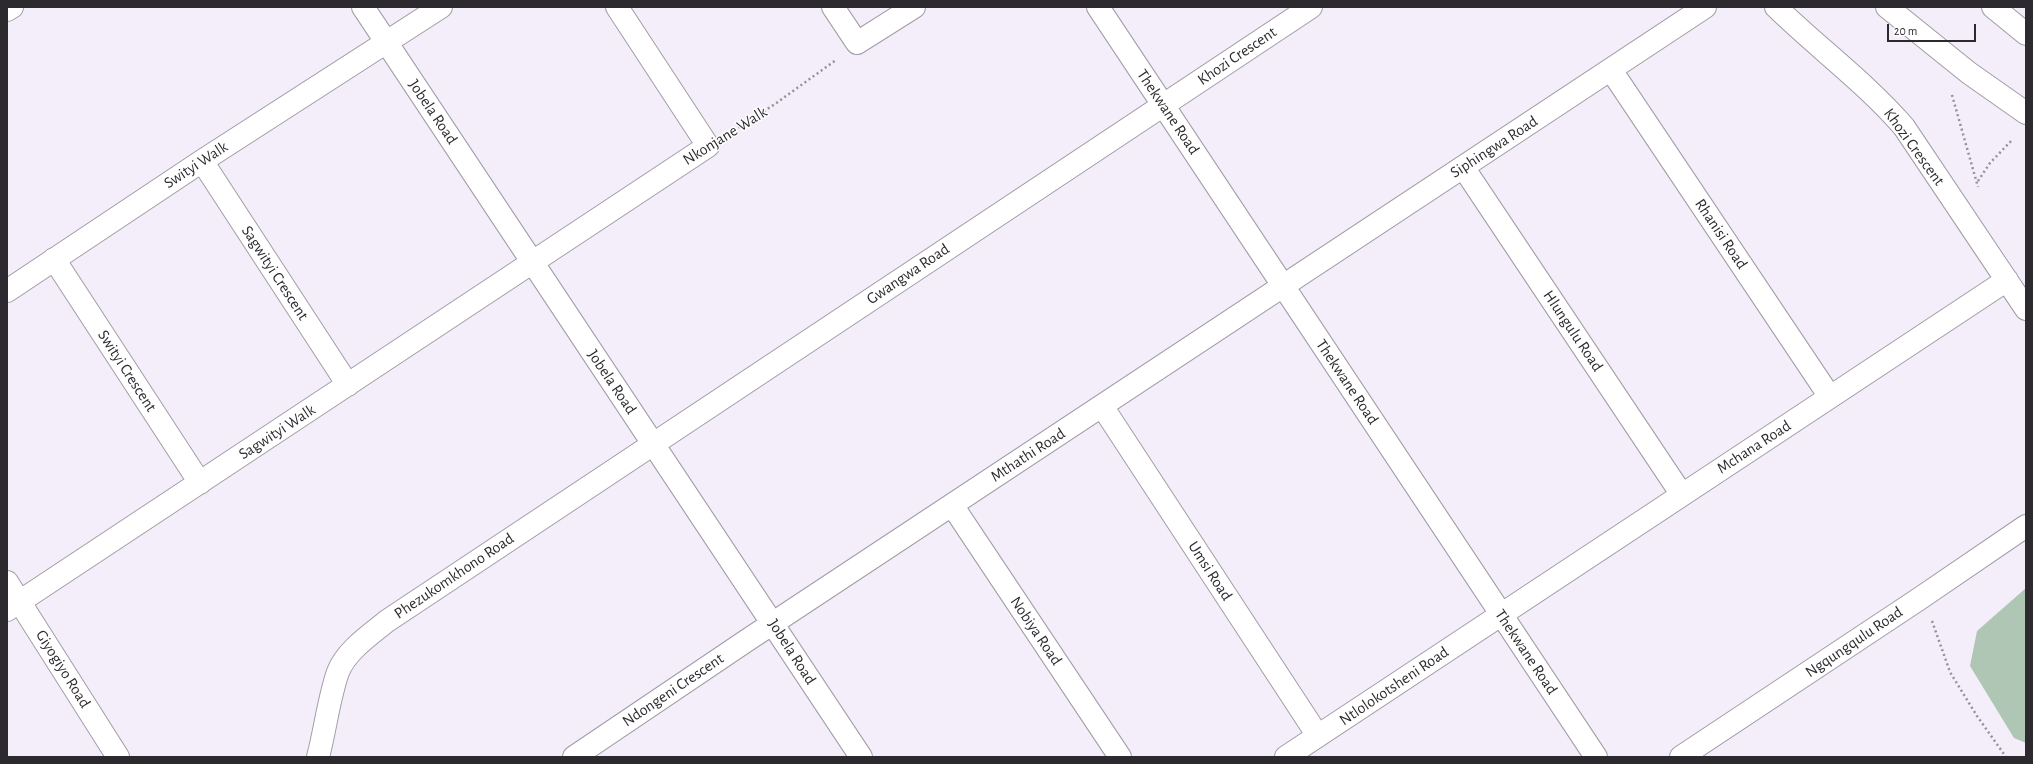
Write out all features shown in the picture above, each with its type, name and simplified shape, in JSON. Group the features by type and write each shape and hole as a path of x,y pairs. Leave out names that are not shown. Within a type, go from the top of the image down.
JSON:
{"street":[{"path":"7,10 12,7"},
{"name":"Jobela Road","path":"363,7 861,757"},
{"name":"Swityi Walk","path":"7,292 202,161 441,7"},
{"path":"618,7 708,146"},
{"path":"833,7 857,43 914,7"},
{"name":"Thekwane Road","path":"1098,7 1596,757"},
{"name":"Khozi Crescent","path":"1163,105 1311,7"},
{"name":"Siphingwa Road","path":"1283,286 1705,7"},
{"name":"Khozi Crescent","path":"1776,7 1808,38 1890,111 1904,127 2026,309"},
{"path":"1887,7 1969,73 2026,113"},
{"path":"1993,7 2026,34"},
{"name":"Rhanisi Road","path":"1611,70 1830,397"},
{"name":"Gwangwa Road","path":"653,443 1163,105"},
{"name":"Nkonjane Walk","path":"533,262 708,146"},
{"name":"Sagwityi Crescent","path":"202,161 348,385"},
{"name":"Hlungulu Road","path":"1463,168 1682,495"},
{"name":"Swityi Crescent","path":"54,259 200,483"},
{"name":"Sagwityi Walk","path":"14,606 533,262"},
{"name":"Mchana Road","path":"1501,614 2007,280"},
{"name":"Mthathi Road","path":"773,623 1283,286"},
{"name":"Umsi Road","path":"1102,406 1318,736"},
{"name":"Phezukomkhono Road","path":"318,757 339,671 350,654 365,638 387,621 653,443"},
{"name":"Nobiya Road","path":"952,505 1120,757"},
{"name":"Ngqungqulu Road","path":"1681,757 2026,526"},
{"name":"Giyogiyo Road","path":"7,582 14,606 118,757"},
{"name":"Ntlolokotsheni Road","path":"1286,757 1501,614"},
{"name":"Ndongeni Crescent","path":"574,757 773,623"}],"path":[{"name":"Nkonjane Walk","path":"708,146 781,100 857,43"},
{"path":"1952,95 1978,182 1978,202 1970,226"},
{"path":"1978,182 1990,163 2013,140"},
{"path":"1919,599 1933,623 1950,672 1976,716 2006,757"}],"green space":[{"path":"2026,588 2026,743 2014,738 1970,666 1977,631"}]}
